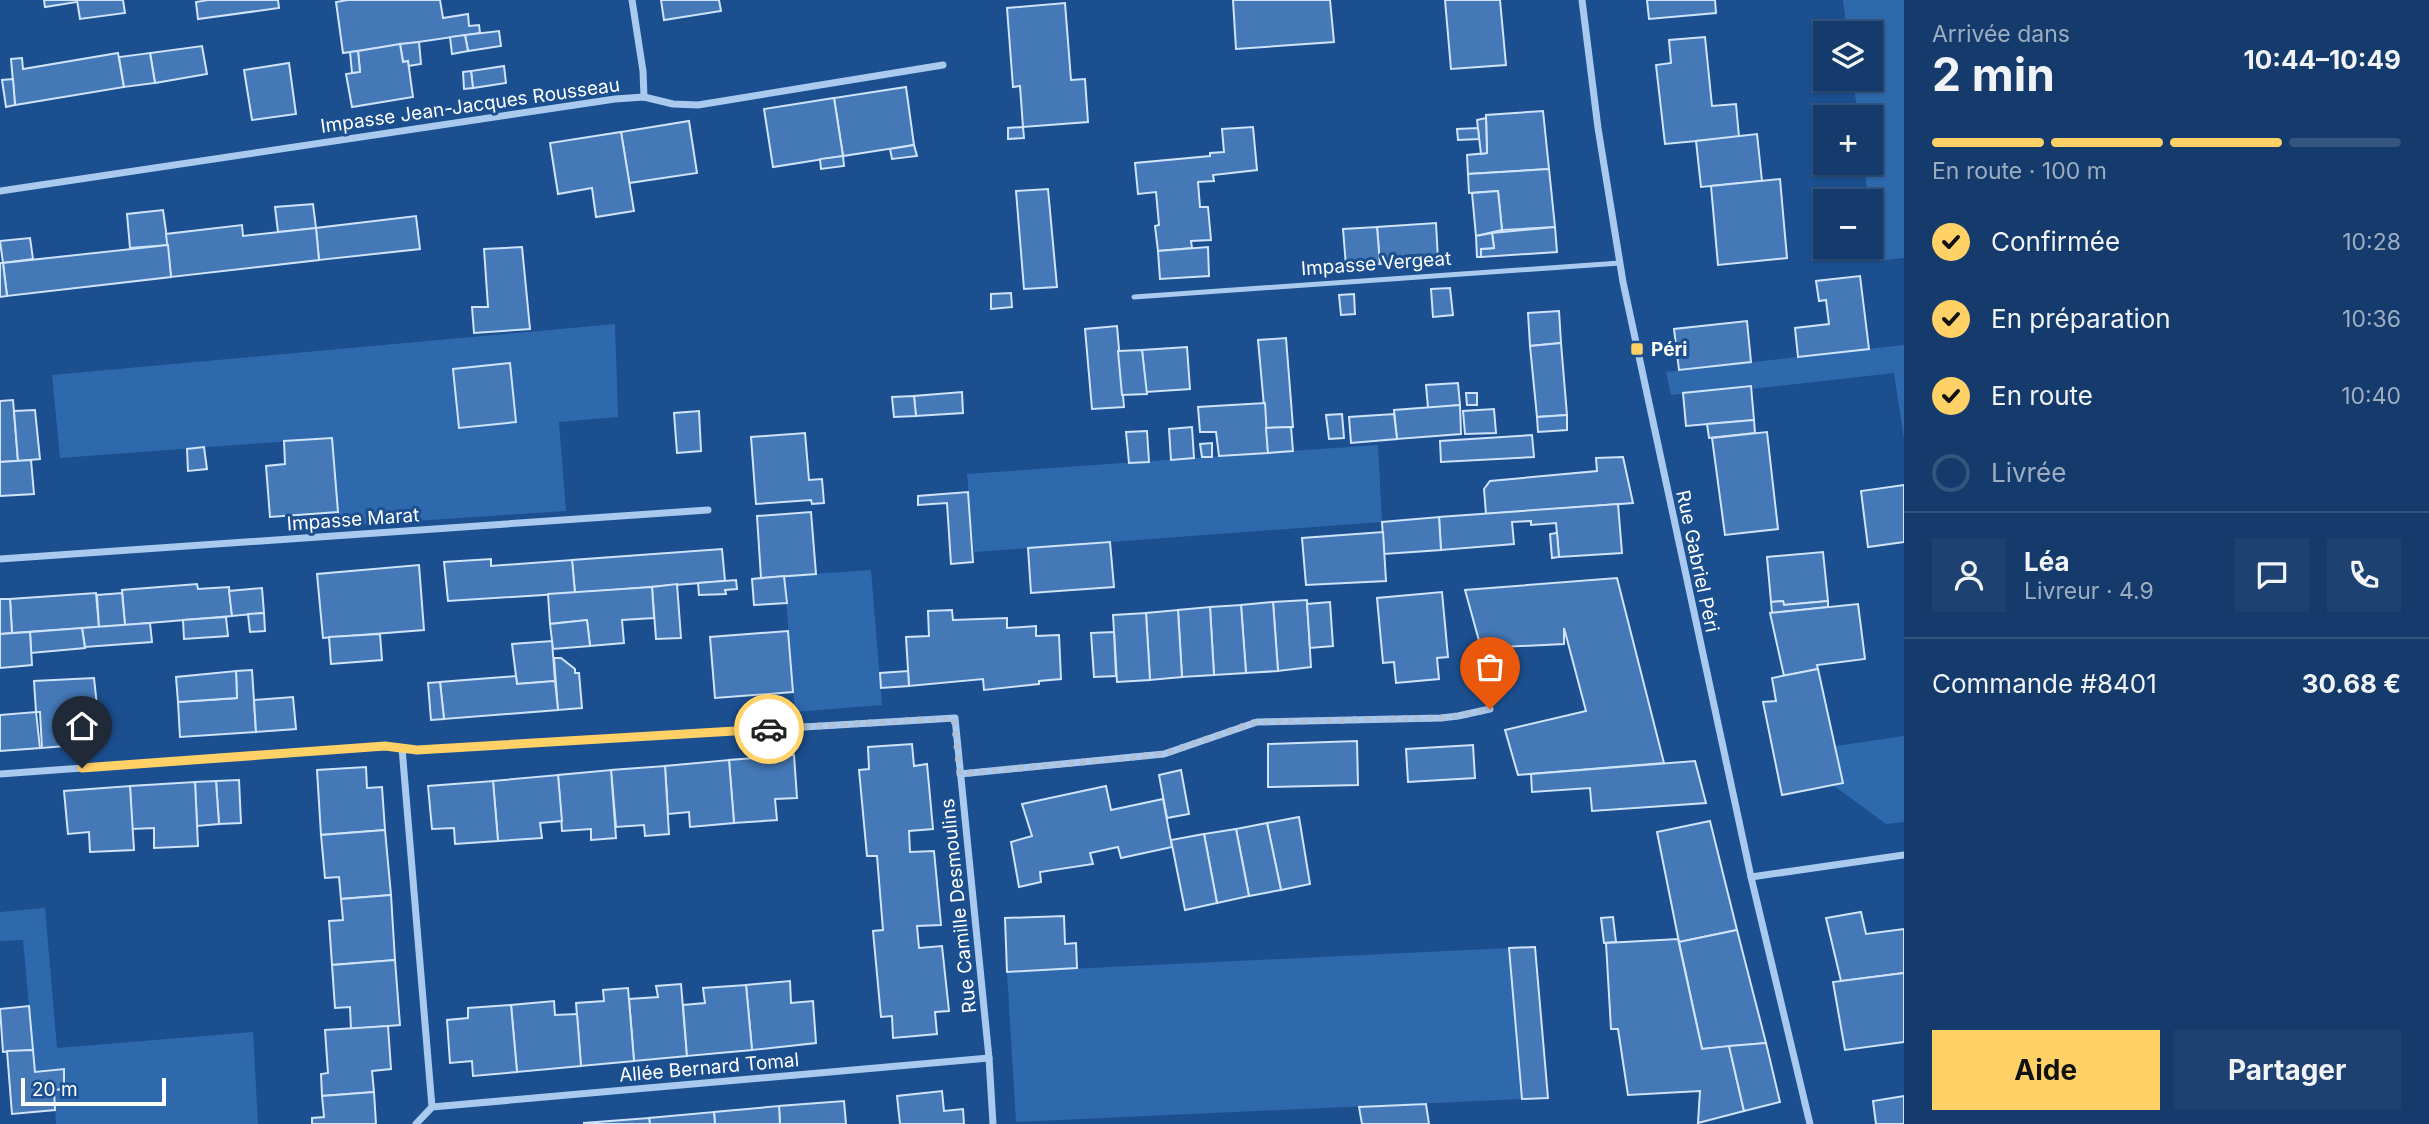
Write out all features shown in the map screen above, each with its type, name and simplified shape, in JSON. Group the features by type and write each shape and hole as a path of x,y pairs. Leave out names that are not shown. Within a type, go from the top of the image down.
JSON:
{"street":[{"path":"632,0 643,71 644,97"},
{"name":"Rue Gabriel Péri","path":"1582,0 1598,128 1620,263 1647,397 1751,877 1810,1124"},
{"name":"Impasse Jean-Jacques Rousseau","path":"0,191 615,99 644,97 673,104 698,106 943,65"},
{"name":"Impasse Marat","path":"0,559 708,510"},
{"path":"960,774 1164,754 1256,722 1441,718 1490,709"},
{"name":"Rue Camille Desmoulins","path":"0,774 385,746 417,750 954,718 989,1058 993,1124"},
{"path":"402,748 432,1107 416,1124"},
{"path":"1751,877 1904,855"},
{"name":"Allée Bernard Tomal","path":"432,1107 989,1058"}],"lane":[{"name":"Impasse Vergeat","path":"1134,297 1620,263"}],"shaded area":[{"path":"1843,0 1904,0 1904,258 1875,261 1883,259 1883,189 1867,189 1865,175 1883,175 1883,105 1856,105 1855,91 1883,91 1883,21 1846,21"},
{"path":"615,324 618,417 559,422 566,511 338,526 332,438 60,458 52,375"},
{"path":"1904,345 1904,439 1894,373 1671,395 1666,372"},
{"path":"1378,445 1382,522 974,552 967,474"},
{"path":"871,570 882,705 795,712 784,576"},
{"path":"1904,736 1904,822 1886,824 1833,785 1843,783 1836,746"},
{"path":"45,908 57,1048 253,1032 258,1124 56,1124 54,1090 64,1089 64,1069 35,1072 23,940 0,941 0,912"},
{"path":"1509,948 1522,1099 1016,1122 1007,972"}],"building":[{"path":"44,0 77,0 77,2 45,7"},
{"path":"77,0 123,0 125,13 80,19"},
{"path":"278,0 279,8 198,19 196,2"},
{"path":"440,0 443,18 468,14 469,26 479,25 480,33 343,53 336,2"},
{"path":"661,0 719,0 721,11 664,20"},
{"path":"1233,0 1330,0 1334,42 1236,49"},
{"path":"1445,0 1500,0 1506,65 1451,69"},
{"path":"1647,0 1715,0 1716,13 1649,19"},
{"path":"1065,3 1071,80 1085,79 1088,122 1023,127 1020,86 1013,87 1007,8"},
{"path":"499,31 501,46 468,51 465,35"},
{"path":"465,35 468,51 452,54 450,37"},
{"path":"1705,37 1712,106 1736,104 1739,137 1665,144 1656,65 1671,63 1669,40"},
{"path":"419,42 421,64 408,66 408,61 403,62 400,44"},
{"path":"400,44 403,62 408,61 413,97 352,107 346,74 360,72 358,51"},
{"path":"202,46 207,74 155,83 150,53"},
{"path":"358,51 360,72 352,73 350,52"},
{"path":"118,53 124,87 15,105 11,59 22,58 23,69"},
{"path":"150,53 155,83 124,87 119,57"},
{"path":"289,63 296,114 252,120 244,70"},
{"path":"504,66 506,83 473,88 471,71"},
{"path":"471,71 473,88 464,89 463,72"},
{"path":"13,79 15,105 6,107 2,80"},
{"path":"906,87 914,145 843,156 834,98"},
{"path":"834,98 843,156 773,167 764,109"},
{"path":"1543,111 1549,169 1468,174 1467,155 1487,153 1486,115"},
{"path":"1486,118 1487,153 1481,154 1477,120"},
{"path":"689,121 697,173 629,183 621,132"},
{"path":"1023,127 1024,138 1008,139 1008,128"},
{"path":"1253,127 1257,170 1213,175 1214,181 1198,182 1200,207 1208,207 1211,240 1191,241 1192,248 1158,251 1155,226 1159,225 1156,192 1138,194 1135,163 1210,156 1210,153 1224,152 1222,129"},
{"path":"1478,128 1479,139 1458,140 1457,129"},
{"path":"621,132 634,211 596,217 592,188 558,194 550,143"},
{"path":"1757,134 1762,181 1701,187 1696,141"},
{"path":"914,145 917,156 892,159 890,149"},
{"path":"843,156 844,166 821,169 820,159"},
{"path":"1549,169 1555,227 1502,230 1498,191 1469,193 1468,174"},
{"path":"1780,179 1787,258 1718,265 1711,186"},
{"path":"1048,189 1057,287 1024,289 1016,191"},
{"path":"1498,191 1502,230 1476,236 1472,193"},
{"path":"313,204 316,228 278,232 275,207"},
{"path":"163,210 168,245 130,248 127,214"},
{"path":"416,216 420,249 319,260 316,228"},
{"path":"1436,223 1438,260 1380,264 1377,227"},
{"path":"242,225 243,236 316,228 319,260 171,277 166,234"},
{"path":"1377,227 1380,264 1346,266 1343,229"},
{"path":"1555,227 1557,252 1481,257 1481,249 1494,248 1492,233"},
{"path":"1492,233 1494,248 1481,249 1481,257 1477,257 1476,236"},
{"path":"30,238 33,259 3,263 0,241"},
{"path":"168,245 171,277 7,296 3,263"},
{"path":"522,247 530,329 474,333 472,307 488,307 484,249"},
{"path":"1208,247 1209,276 1160,279 1158,251"},
{"path":"0,263 3,263 7,296 0,297"},
{"path":"1860,276 1869,349 1798,357 1795,328 1829,324 1826,300 1819,301 1816,281"},
{"path":"1450,288 1453,315 1433,317 1431,289"},
{"path":"1011,293 1012,307 991,309 991,294"},
{"path":"1354,294 1355,314 1341,315 1339,295"},
{"path":"1559,311 1561,343 1530,346 1528,313"},
{"path":"1747,321 1751,362 1679,370 1674,329"},
{"path":"1117,326 1124,407 1092,409 1085,329"},
{"path":"1286,338 1293,427 1266,428 1258,340"},
{"path":"1561,343 1567,415 1537,417 1530,346"},
{"path":"1187,347 1190,389 1146,392 1142,350"},
{"path":"1142,350 1147,394 1122,395 1118,351"},
{"path":"510,363 516,422 459,428 453,369"},
{"path":"1458,383 1460,405 1428,408 1426,385"},
{"path":"1751,386 1754,420 1686,426 1683,393"},
{"path":"962,392 963,413 916,416 914,396"},
{"path":"1466,393 1477,393 1477,405 1467,405"},
{"path":"914,396 916,416 894,417 892,397"},
{"path":"13,400 18,461 0,462 0,401"},
{"path":"1265,403 1268,453 1219,456 1216,432 1200,432 1198,407"},
{"path":"1460,405 1461,434 1397,439 1394,410"},
{"path":"1494,409 1496,433 1465,434 1463,411"},
{"path":"35,410 40,459 18,461 14,411"},
{"path":"699,411 701,451 677,453 674,413"},
{"path":"1342,414 1344,438 1329,439 1326,415"},
{"path":"1394,414 1397,439 1351,443 1349,417"},
{"path":"1567,415 1567,430 1538,432 1537,417"},
{"path":"1754,420 1755,433 1709,438 1707,424"},
{"path":"1192,427 1194,458 1171,460 1169,429"},
{"path":"1291,427 1293,451 1268,453 1266,428"},
{"path":"1147,431 1149,462 1129,463 1126,432"},
{"path":"1767,432 1778,529 1725,535 1712,438"},
{"path":"805,433 809,480 822,479 824,503 812,504 811,500 756,504 751,437"},
{"path":"1532,435 1534,457 1441,462 1440,441"},
{"path":"332,438 338,512 270,517 266,466 285,464 284,441"},
{"path":"1212,443 1212,457 1202,457 1200,444"},
{"path":"204,447 207,469 188,471 187,449"},
{"path":"1623,457 1633,503 1486,514 1484,489 1490,481 1597,471 1596,458"},
{"path":"31,460 34,494 0,496 0,462"},
{"path":"1904,485 1904,542 1868,547 1861,491"},
{"path":"968,492 973,562 951,564 947,503 918,505 918,496"},
{"path":"1618,504 1622,553 1559,557 1556,523 1531,525 1531,521 1512,522 1514,544 1441,550 1439,517"},
{"path":"811,512 816,574 761,578 757,516"},
{"path":"1439,517 1441,550 1384,554 1382,522"},
{"path":"1383,532 1386,581 1306,585 1302,538"},
{"path":"1557,533 1559,557 1552,558 1550,534"},
{"path":"1110,542 1114,587 1031,593 1028,548"},
{"path":"722,549 725,581 575,593 572,560"},
{"path":"1823,552 1828,601 1784,605 1783,601 1771,602 1767,557"},
{"path":"491,559 491,566 572,560 575,593 448,601 444,562"},
{"path":"419,565 424,630 323,638 317,574"},
{"path":"784,576 787,603 754,605 752,579"},
{"path":"1617,578 1664,763 1518,775 1505,730 1586,711 1564,628 1564,644 1481,648 1465,590"},
{"path":"736,580 737,589 725,590 726,594 699,595 698,583"},
{"path":"197,584 198,589 229,587 232,616 125,625 122,590"},
{"path":"677,584 681,638 656,639 652,587"},
{"path":"652,587 654,618 622,620 624,643 590,646 587,620 550,624 548,594"},
{"path":"262,588 264,613 232,616 229,591"},
{"path":"1442,592 1448,657 1437,658 1439,679 1396,683 1394,662 1383,663 1377,598"},
{"path":"96,593 99,627 12,633 10,599"},
{"path":"122,593 125,625 99,627 97,595"},
{"path":"0,599 10,599 12,633 0,634"},
{"path":"1307,600 1311,667 1278,671 1273,602"},
{"path":"1783,601 1784,605 1828,601 1828,607 1772,613 1771,602"},
{"path":"1273,602 1278,671 1246,673 1241,605"},
{"path":"1330,602 1333,646 1310,648 1307,604"},
{"path":"1858,604 1865,659 1817,665 1818,669 1784,676 1770,613"},
{"path":"1241,605 1246,673 1214,675 1210,607"},
{"path":"1210,607 1214,675 1182,677 1178,610"},
{"path":"952,610 953,620 1007,618 1007,628 1036,626 1036,636 1059,635 1061,679 984,690 983,679 909,686 906,637 929,636 928,611"},
{"path":"1178,610 1182,677 1150,680 1146,613"},
{"path":"264,613 265,631 250,632 248,614"},
{"path":"1146,613 1150,680 1117,682 1113,615"},
{"path":"226,617 228,636 184,639 183,620"},
{"path":"587,620 590,646 553,649 550,624"},
{"path":"150,623 152,642 85,647 82,628"},
{"path":"82,628 85,648 31,653 30,632"},
{"path":"788,631 793,692 715,698 710,637"},
{"path":"30,632 32,665 0,668 0,634"},
{"path":"1114,632 1116,676 1094,677 1091,633"},
{"path":"380,634 382,660 331,664 329,637"},
{"path":"552,641 555,681 517,684 512,644"},
{"path":"554,658 561,658 575,669 575,673 579,673 582,708 558,710"},
{"path":"1818,669 1843,783 1782,795 1763,702 1776,701 1772,678"},
{"path":"252,670 256,732 180,737 178,702 237,698 236,671"},
{"path":"236,671 237,698 178,702 176,677"},
{"path":"908,671 909,686 881,688 880,673"},
{"path":"516,676 517,684 555,681 558,710 444,719 440,682"},
{"path":"94,678 101,743 42,748 40,712 36,712 34,681"},
{"path":"440,682 444,719 431,720 428,683"},
{"path":"293,697 296,729 256,732 254,700"},
{"path":"36,712 40,748 0,751 0,715"},
{"path":"1357,741 1358,785 1268,787 1268,744"},
{"path":"912,744 914,766 927,764 933,829 909,831 910,852 934,851 941,925 917,926 919,948 942,946 949,1011 935,1012 937,1034 893,1038 892,1016 881,1017 873,931 883,930 877,856 867,856 859,770 869,769 868,747"},
{"path":"1473,745 1475,778 1408,782 1406,749"},
{"path":"794,755 797,798 775,799 777,820 734,823 729,760"},
{"path":"729,760 734,823 690,827 689,812 668,814 665,766"},
{"path":"1695,761 1706,803 1592,811 1590,788 1532,792 1531,774"},
{"path":"665,766 669,834 645,836 644,825 616,827 611,770"},
{"path":"366,767 367,788 382,787 385,830 321,835 317,770"},
{"path":"611,770 616,838 591,840 591,829 562,831 558,775"},
{"path":"1181,770 1189,814 1167,818 1159,775"},
{"path":"558,775 562,821 540,823 542,838 498,841 493,781"},
{"path":"239,780 241,823 219,824 216,781"},
{"path":"216,781 219,824 197,826 195,782"},
{"path":"493,781 498,841 455,844 454,828 432,829 428,786"},
{"path":"195,782 198,846 154,848 154,828 132,829 130,786"},
{"path":"130,786 134,850 90,852 89,832 68,834 64,791"},
{"path":"1106,786 1111,810 1163,799 1172,847 1121,858 1118,847 1090,853 1093,864 1040,872 1041,882 1019,887 1011,842 1032,836 1022,804"},
{"path":"1299,817 1310,884 1281,890 1267,823"},
{"path":"1710,821 1737,930 1679,942 1657,832"},
{"path":"1267,823 1281,890 1249,896 1236,829"},
{"path":"1236,829 1249,896 1217,903 1204,834"},
{"path":"385,830 391,895 341,899 339,877 325,878 321,835"},
{"path":"1204,834 1217,903 1185,910 1171,840"},
{"path":"391,895 395,960 332,965 329,921 343,920 341,899"},
{"path":"1861,912 1866,934 1904,929 1904,973 1841,981 1826,918"},
{"path":"1064,916 1065,944 1076,943 1077,968 1007,972 1005,918"},
{"path":"1613,917 1616,942 1604,943 1601,918"},
{"path":"1737,930 1766,1043 1702,1049 1679,942"},
{"path":"1678,939 1702,1049 1729,1046 1744,1111 1698,1123 1700,1091 1628,1095 1618,1029 1611,1029 1606,943"},
{"path":"1535,947 1548,1098 1522,1099 1509,948"},
{"path":"395,960 400,1025 351,1029 350,1007 335,1008 332,965"},
{"path":"1904,973 1904,1042 1845,1050 1833,982"},
{"path":"790,981 791,1003 813,1001 816,1043 752,1050 746,985"},
{"path":"681,984 687,1056 634,1061 629,999 658,997 656,986"},
{"path":"746,985 752,1050 687,1056 683,1005 705,1003 703,988"},
{"path":"628,988 634,1061 581,1066 576,1003 604,1001 603,990"},
{"path":"554,1001 555,1015 577,1014 581,1066 517,1072 511,1005"},
{"path":"511,1005 517,1072 473,1076 472,1061 450,1063 447,1020 468,1018 468,1008"},
{"path":"29,1006 33,1050 3,1052 0,1009"},
{"path":"388,1026 391,1069 372,1071 374,1092 322,1096 321,1074 328,1073 325,1030"},
{"path":"1766,1043 1780,1102 1744,1111 1729,1046"},
{"path":"33,1050 35,1072 64,1069 64,1089 54,1090 55,1110 12,1114 7,1051"},
{"path":"942,1091 944,1111 963,1109 964,1124 900,1124 897,1096"},
{"path":"374,1092 376,1124 312,1124 312,1118 324,1117 322,1096"},
{"path":"1904,1096 1904,1124 1876,1124 1873,1101"},
{"path":"844,1101 846,1124 780,1124 779,1106"},
{"path":"1426,1104 1429,1124 1362,1124 1359,1107"},
{"path":"779,1106 780,1124 715,1124 714,1112"},
{"path":"714,1112 715,1124 650,1124 649,1118"},
{"path":"649,1118 650,1124 584,1124 584,1123"}],"way so far":[{"path":"769,729 954,718 960,774 1164,754 1256,722 1441,718 1490,709"}],"place":[{"name":"Péri","path":"1637,349"}],"route":[{"path":"82,768 385,746 417,750 769,729"}]}
